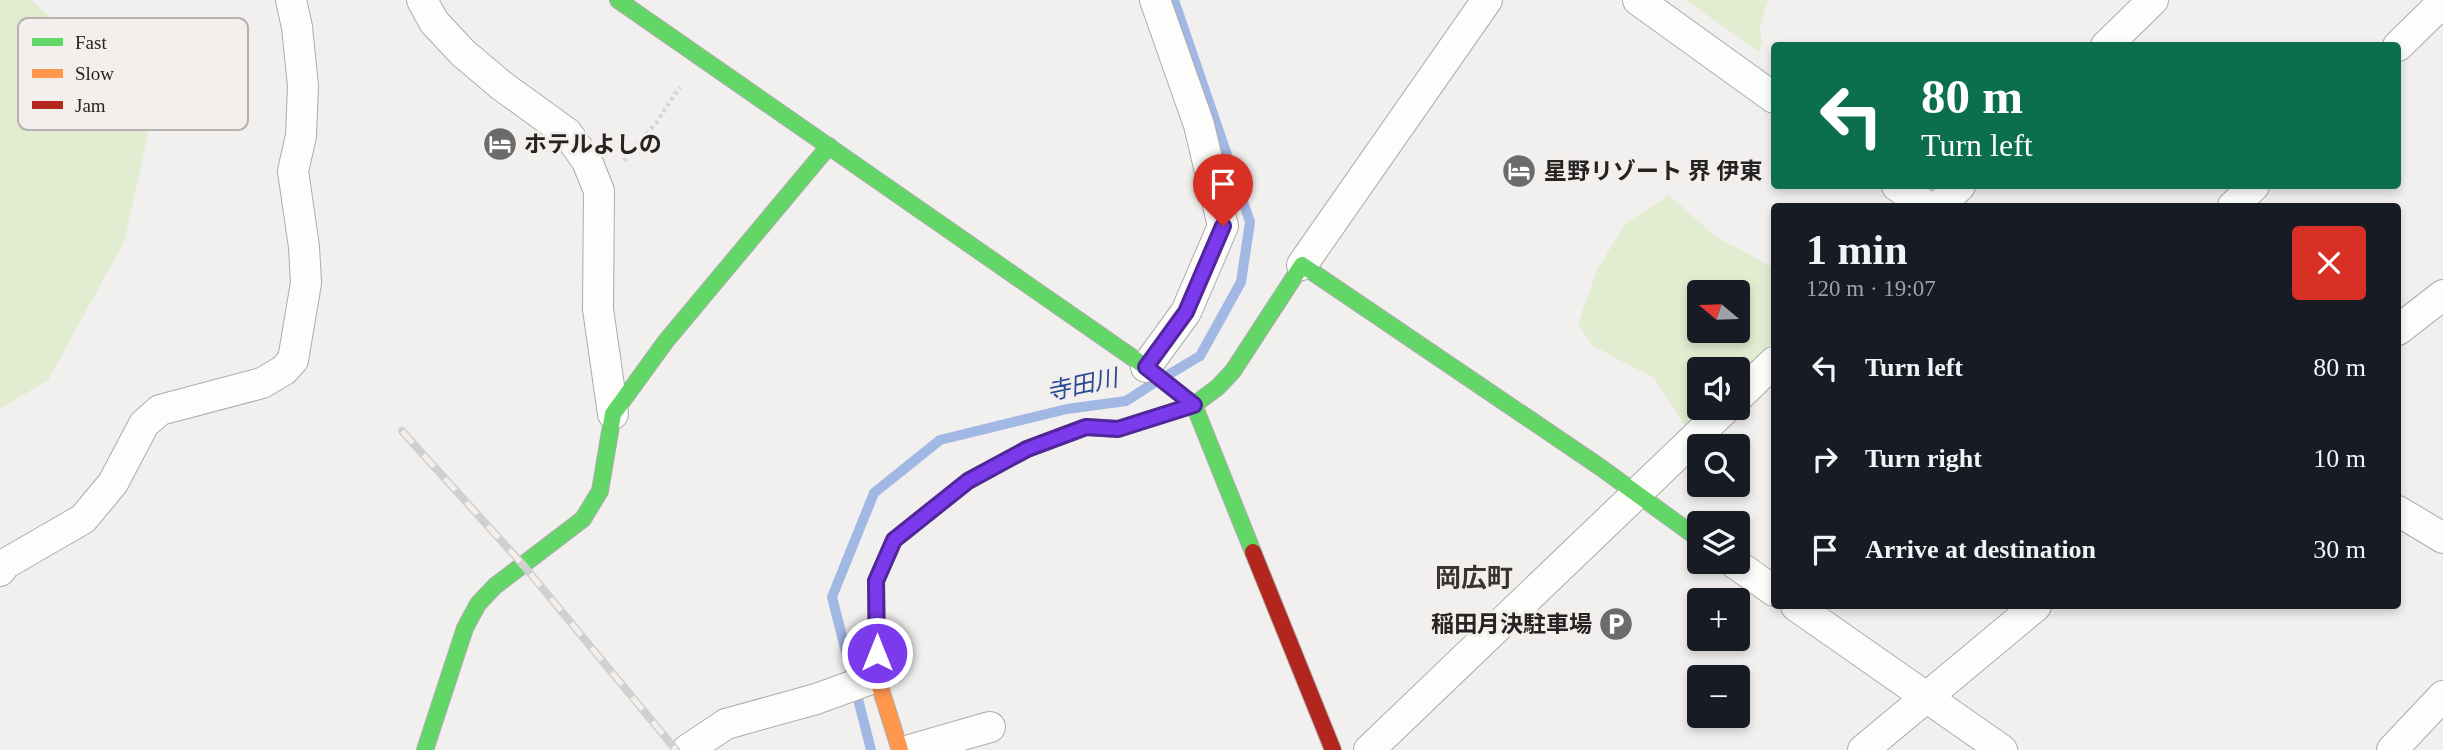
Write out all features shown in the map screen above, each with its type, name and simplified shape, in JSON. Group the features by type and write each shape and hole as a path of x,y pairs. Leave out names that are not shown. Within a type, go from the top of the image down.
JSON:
{"street":[{"path":"0,572 5,564 83,519 113,483 144,424 160,410 262,383 284,370 293,359 306,283 304,247 293,171 301,136 303,86 292,0"},
{"path":"422,0 434,22 463,52 502,86 567,133 587,161 599,191 598,309 612,414 604,474 593,506 571,530 495,586 478,604 465,628 425,750"},
{"path":"618,0 1146,367 1194,405 1333,750"},
{"path":"1146,367 1186,312 1223,226 1199,125 1155,0"},
{"path":"900,750 875,678 876,581 894,540 968,481 1027,449 1086,427 1118,429 1194,405 1218,387 1233,371 1302,265 1487,0"},
{"path":"1638,0 1771,95"},
{"path":"2110,42 2153,0"},
{"path":"2401,44 2443,2"},
{"path":"612,414 666,341 829,146"},
{"path":"1902,189 1922,203"},
{"path":"1942,203 1958,189"},
{"path":"2235,203 2251,189"},
{"path":"1302,265 1600,467 1687,531"},
{"path":"2401,328 2443,295"},
{"path":"1750,385 1771,365"},
{"path":"1369,750 1713,420"},
{"path":"2401,513 2443,538"},
{"path":"1749,574 1771,589"},
{"path":"1800,609 2002,750"},
{"path":"1863,750 2032,609"},
{"path":"687,750 726,724 831,694 875,678"},
{"path":"2392,750 2443,696"},
{"path":"911,750 990,727"}],"path":[{"path":"599,191 673,100"}],"green space":[{"path":"0,0 31,0 51,18 18,18 18,130 149,130 125,240 48,380 0,409"},
{"path":"1686,0 1768,0 1760,27 1762,42 1759,52"},
{"path":"1669,195 1715,236 1771,266 1771,343 1750,364 1750,357 1687,357 1687,420 1692,420 1685,426 1654,378 1593,346 1578,324 1597,270 1625,224"}],"waterway":[{"name":"寺田川","path":"1168,375 1200,356 1241,282 1250,222 1174,0"},
{"name":"寺田川","path":"871,750 832,597 874,493 940,440 1067,409 1126,401 1154,383"}],"railway":[{"path":"402,431 524,566 676,750"}],"traffic: fast":[{"path":"618,0 1146,367 1194,405 1253,552"},
{"path":"425,750 465,628 478,604 495,586 583,519 600,491 613,414 666,341 829,146"},
{"path":"1103,428 1118,429 1194,405 1218,387 1233,371 1302,265 1600,467 1687,530"}],"traffic: slow":[{"path":"900,750 877,677 876,581 894,540 968,481 1027,449 1086,427 1103,428"}],"traffic: jam":[{"path":"1253,552 1333,750"}],"place":[{"name":"ホテルよしの","path":"500,144"},
{"name":"星野リゾート 界 伊東","path":"1519,171"},
{"name":"稲田月決駐車場","path":"1616,624"}],"district":[{"name":"岡広町","path":"1474,578"}],"route":[{"path":"877,653 876,581 894,540 968,481 1027,449 1086,427 1118,429 1194,405 1146,367 1186,312 1223,226"}]}
